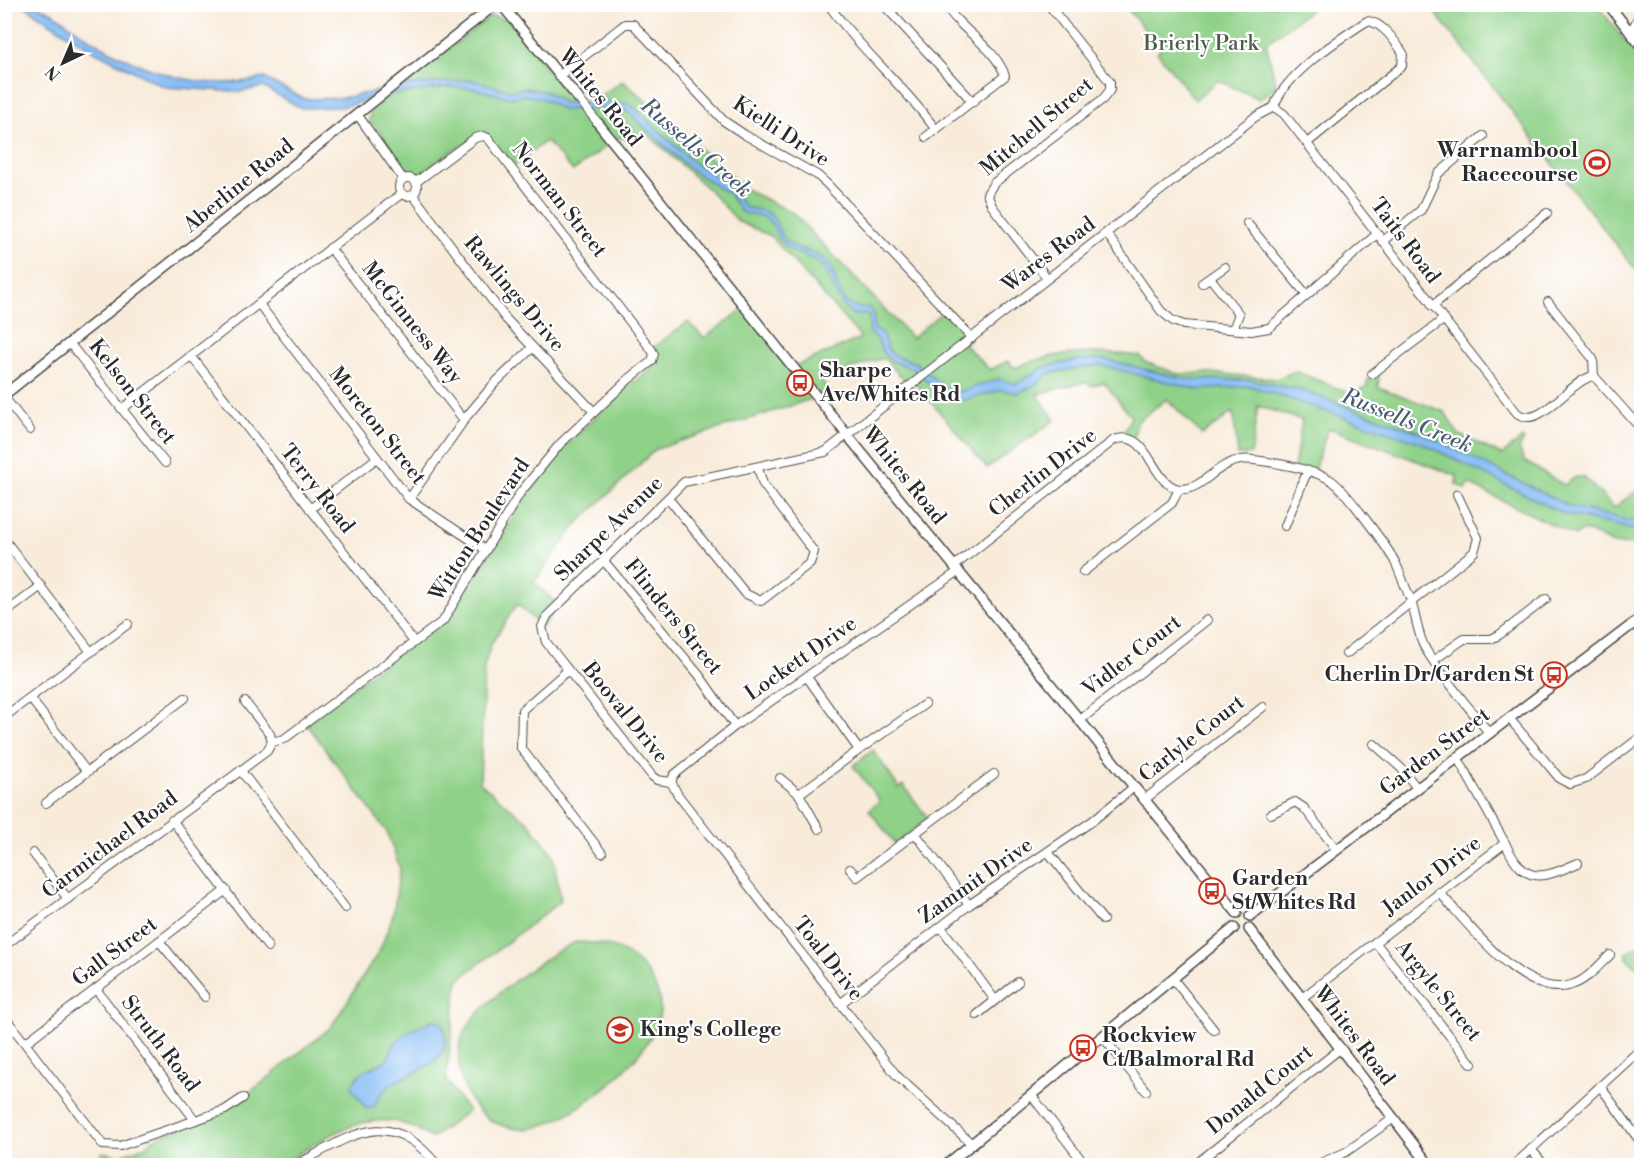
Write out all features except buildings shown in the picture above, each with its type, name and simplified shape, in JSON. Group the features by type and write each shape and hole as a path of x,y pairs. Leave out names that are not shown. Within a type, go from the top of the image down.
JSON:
{"street":[{"name":"Aberline Road","path":"4,396 496,4"},
{"name":"Whites Road","path":"501,4 848,436 1237,913"},
{"path":"828,4 861,48 918,104 936,130"},
{"path":"883,4 956,81 972,102"},
{"path":"890,12 899,4"},
{"path":"926,137 1003,79 1004,72 945,4"},
{"name":"Mitchell Street","path":"1047,278 992,206 987,194 994,183 1102,99 1110,86 1110,82 1048,4"},
{"path":"1608,4 1641,47"},
{"path":"1630,33 1641,11"},
{"path":"1274,107 1279,95 1290,81 1367,21 1378,24 1395,42 1405,59 1400,69 1307,143"},
{"name":"Kielli Drive","path":"559,76 625,24 633,24 724,121 827,183 972,338"},
{"name":"Wares Road","path":"848,436 1255,117 1274,107"},
{"name":"Taits Road","path":"1274,107 1284,114 1432,306 1522,417 1532,417 1582,380 1594,376"},
{"path":"357,114 403,179"},
{"path":"1383,241 1421,210 1438,174 1483,136"},
{"name":"Norman Street","path":"416,182 475,138 486,137 654,354"},
{"path":"122,409 400,194 413,195 417,189 416,182 409,178 403,179 399,185 400,194"},
{"name":"Rawlings Drive","path":"413,195 485,294 532,348 594,412"},
{"path":"1432,306 1547,213"},
{"path":"1247,223 1306,294"},
{"path":"1107,234 1161,310 1173,321 1260,331 1269,328 1377,234"},
{"name":"McGinness Way","path":"330,248 464,420"},
{"path":"1202,283 1211,279 1225,267"},
{"path":"1211,279 1239,314 1233,329"},
{"path":"1548,302 1593,359 1594,376 1641,430"},
{"name":"Moreton Street","path":"259,304 410,499 486,550"},
{"path":"1372,374 1443,320"},
{"name":"Kelson Street","path":"70,344 165,463"},
{"path":"410,499 464,420 494,384 532,348"},
{"name":"Witton Boulevard","path":"207,796 267,751 272,742 284,740 448,614 520,493 560,444 629,379 650,365 654,354"},
{"name":"Terry Road","path":"192,357 414,642"},
{"path":"4,396 30,430"},
{"name":"Sharpe Avenue","path":"557,656 543,635 544,621 689,479 817,456 848,436"},
{"name":"Cherlin Drive","path":"957,569 1114,440 1127,437 1138,443 1167,482 1179,489"},
{"path":"310,509 377,458"},
{"path":"1083,572 1172,503 1179,489 1193,488 1215,470 1241,459 1329,478 1345,494 1395,562 1411,601 1425,649 1489,733"},
{"path":"668,498 746,594 761,601 804,569 810,563 814,552 763,484 758,468"},
{"path":"1285,526 1307,472"},
{"path":"1346,654 1474,552 1478,538 1457,494"},
{"path":"4,539 91,652"},
{"name":"Flinders Street","path":"604,561 699,675 735,726"},
{"name":"Lockett Drive","path":"671,782 674,775 735,726 957,569"},
{"path":"4,615 42,586"},
{"path":"1434,660 1464,639 1491,639 1499,635 1546,599"},
{"name":"Garden Street","path":"1250,916 1641,616"},
{"name":"Vidler Court","path":"1079,721 1207,621"},
{"path":"4,717 128,624"},
{"name":"Booval Drive","path":"557,656 652,776 657,780 671,782"},
{"path":"568,670 522,710 521,748 602,853"},
{"path":"807,677 859,750"},
{"path":"30,698 87,772"},
{"path":"45,803 185,698"},
{"path":"245,702 270,734 272,742"},
{"path":"799,794 925,705"},
{"name":"Carlyle Court","path":"1144,800 1263,707"},
{"path":"1509,718 1564,782 1574,784 1586,779 1641,736"},
{"path":"1374,744 1401,768 1417,788"},
{"name":"Janlor Drive","path":"1302,998 1505,843 1457,757"},
{"path":"241,771 345,908"},
{"path":"850,869 859,881 915,833 994,774"},
{"path":"780,778 799,794 819,829"},
{"name":"Toal Drive","path":"671,782 675,791 903,1083 972,1144"},
{"name":"Zammit Drive","path":"840,1004 969,904 1048,852 1134,787"},
{"name":"Carmichael Road","path":"4,946 207,796"},
{"path":"1272,814 1295,802 1304,808 1337,850"},
{"path":"172,820 268,947"},
{"path":"915,833 969,904"},
{"path":"1505,843 1511,856 1529,874 1542,877 1578,862"},
{"path":"1048,852 1103,920"},
{"path":"33,853 68,899"},
{"name":"Gall Street","path":"25,1043 226,890"},
{"path":"1439,892 1504,962 1548,987 1574,984 1610,955"},
{"path":"1244,912 1250,916 1249,929 1241,932 1234,928 1233,918 1237,913 1244,912"},
{"path":"941,927 995,1000"},
{"path":"945,1166 1234,928"},
{"name":"Whites Road","path":"1249,929 1430,1166"},
{"path":"159,941 205,997"},
{"name":"Argyle Street","path":"1375,942 1472,1064"},
{"path":"1173,979 1214,1030"},
{"path":"977,1015 1017,982"},
{"name":"Struth Road","path":"96,989 195,1120"},
{"path":"4,1016 103,1145 120,1146 225,1110 243,1098"},
{"path":"1103,1037 1146,1091"},
{"name":"Donald Court","path":"1201,1160 1341,1048"},
{"path":"1513,1166 1641,1048"},
{"path":"1600,1086 1641,1144"},
{"path":"1032,1096 1086,1166"},
{"path":"1314,1166 1346,1152 1394,1118"},
{"path":"294,1166 360,1133 377,1129 393,1130 409,1137 422,1146 438,1166"},
{"path":"1531,1149 1545,1166"}],"green space":[{"name":"Brierly Park","path":"1124,5 1317,5 1266,43 1276,86 1259,99 1218,80 1195,100 1157,52 1161,49"},
{"name":"Warrnambool Racecourse","path":"1429,5 1597,5 1641,61 1641,264 1635,269"},
{"path":"491,16 508,20 580,109 623,81 747,190 793,213 912,338 943,311 970,340 964,344 990,370 1008,361 1015,368 1060,355 1109,353 1140,356 1145,362 1178,374 1211,373 1277,379 1295,371 1352,394 1367,386 1367,380 1379,376 1378,387 1445,412 1458,434 1502,455 1522,438 1524,441 1519,448 1524,461 1564,485 1576,477 1584,477 1614,508 1641,487 1641,545 1614,544 1584,530 1575,536 1469,484 1466,489 1456,484 1457,476 1332,429 1328,429 1313,473 1294,468 1302,420 1258,406 1251,454 1238,455 1233,412 1202,435 1167,399 1138,421 1133,439 1122,437 1131,417 1104,382 1091,386 1085,382 1037,394 1055,420 987,468 915,383 910,387 886,360 880,359 820,379 830,393 656,449 577,524 534,582 558,605 542,627 517,604 491,644 484,667 480,783 529,823 553,854 561,901 458,980 446,1080 468,1111 432,1138 410,1126 391,1121 358,1124 325,1138 282,1165 86,1166 100,1160 104,1152 118,1156 146,1146 153,1139 225,1110 331,1027 380,950 393,915 400,869 387,832 306,723 445,617 500,539 523,500 566,445 622,391 652,369 651,349 688,322 704,338 745,308 793,367 861,338 771,236 739,222 708,189 646,133 616,139 573,171 546,141 511,168 484,136 453,150 420,174 407,170 380,132 369,121 371,109"},
{"path":"873,750 899,788 903,785 928,818 895,844 869,810 880,801 853,766"},
{"path":"576,942 605,945 623,951 638,962 658,994 660,1011 655,1029 626,1068 583,1104 561,1118 540,1126 522,1129 506,1127 480,1112 470,1099 463,1084 459,1067 459,1050 464,1033 483,1008 514,981"},
{"path":"1641,944 1641,971 1627,958 1627,952"}],"water":[{"path":"23,5 42,8 110,50 152,69 196,81 219,83 264,78 304,99 342,98 402,86 472,80 512,91 524,88 546,92 564,103 598,101 630,104 694,163 723,181 746,208 768,213 773,217 785,240 826,261 840,292 849,305 868,307 874,314 874,329 882,333 887,348 895,356 916,363 944,387 959,392 999,379 1016,384 1044,367 1077,360 1102,359 1186,379 1251,380 1297,389 1425,434 1569,506 1630,521 1641,519 1641,528 1631,529 1564,514 1422,443 1250,386 1199,390 1100,365 1050,373 1031,387 1018,393 1001,390 960,401 940,393 914,369 892,361 883,353 877,338 870,333 869,316 865,313 855,315 843,305 827,272 819,263 790,249 778,236 773,225 764,217 742,213 729,194 690,169 627,111 600,108 563,110 544,99 524,95 511,98 471,88 446,87 380,96 342,107 301,108 263,87 240,92 165,87 88,48"},
{"path":"433,1020 442,1023 446,1038 444,1049 438,1058 387,1088 373,1108 366,1108 351,1086 356,1079 363,1072 384,1062 400,1038"}],"place":[{"name":"Warrnambool Racecourse","path":"1597,163"},
{"name":"Sharpe Ave/Whites Rd","path":"800,383"},
{"name":"Cherlin Dr/Garden St","path":"1554,675"},
{"name":"Garden St/Whites Rd","path":"1212,891"},
{"name":"King's College","path":"620,1030"},
{"name":"Rockview Ct/Balmoral Rd","path":"1083,1048"}],"water label":[{"name":"Russells Creek","path":"696,148"},
{"name":"Russells Creek","path":"1407,421"}]}
